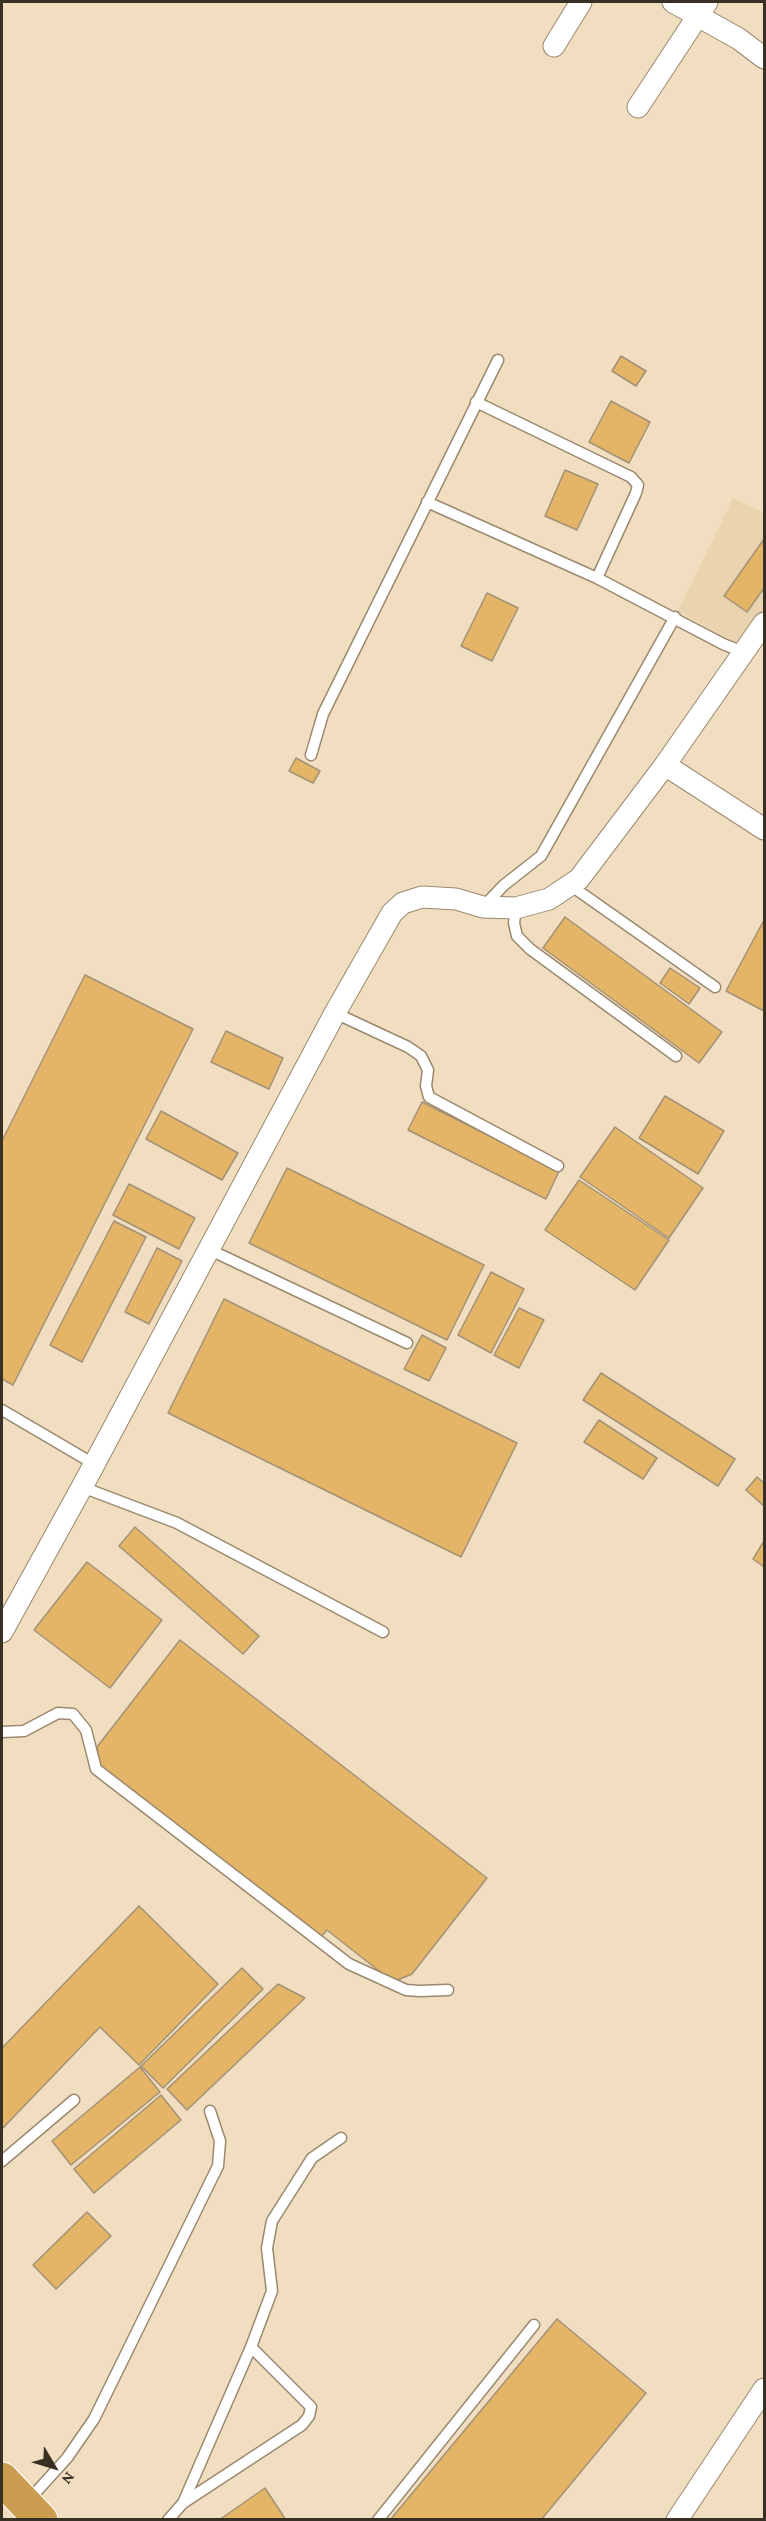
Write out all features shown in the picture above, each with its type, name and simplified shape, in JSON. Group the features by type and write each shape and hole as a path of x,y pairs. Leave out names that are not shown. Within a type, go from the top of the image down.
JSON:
{"highway":[{"path":"2,2479 33,2512"}],"street":[{"path":"554,46 581,2"},
{"path":"674,2 702,8 765,58"},
{"path":"638,107 702,8"},
{"path":"2,1632 335,1013 392,913 403,903 422,897 456,899 483,907 516,908 549,899 579,879 665,765 764,624"},
{"path":"665,765 765,829"},
{"path":"677,2520 765,2389"}],"lane":[{"path":"311,755 323,714 498,360"},
{"path":"476,402 631,477 638,485 636,494 597,578"},
{"path":"427,502 597,578 675,616 723,644 743,652"},
{"path":"483,907 504,885 541,856 675,616"},
{"path":"570,885 716,987"},
{"path":"516,908 514,922 517,936 530,950 676,1056"},
{"path":"335,1013 408,1047 421,1056 428,1070 426,1086 429,1097 558,1166"},
{"path":"208,1249 407,1343"},
{"path":"2,1410 94,1464"},
{"path":"82,1487 177,1523 383,1632"},
{"path":"2,1732 24,1731 58,1713 73,1714 86,1730 96,1769 349,1964 406,1990 448,1989"},
{"path":"2,2161 74,2100"},
{"path":"33,2512 94,2419 218,2166 220,2141 210,2111"},
{"path":"183,2503 251,2347 272,2291 267,2248 272,2221 312,2158 341,2138"},
{"path":"378,2520 534,2325"},
{"path":"168,2520 183,2503 302,2425 309,2416 311,2406 251,2347"}],"shaded area":[{"path":"733,498 764,513 764,610 739,646 678,611"}],"building":[{"path":"621,356 646,371 636,386 612,371"},
{"path":"611,401 650,422 629,463 589,442"},
{"path":"565,470 598,484 577,530 545,516"},
{"path":"764,539 764,588 747,612 724,596"},
{"path":"487,593 518,608 492,661 461,646"},
{"path":"296,758 320,771 313,783 289,771"},
{"path":"565,917 722,1032 699,1063 543,948"},
{"path":"764,920 764,1011 726,991"},
{"path":"670,968 700,988 689,1004 660,983"},
{"path":"85,975 193,1029 13,1385 2,1379 2,1141"},
{"path":"226,1031 283,1058 269,1089 211,1062"},
{"path":"665,1096 724,1131 698,1174 639,1138"},
{"path":"422,1102 559,1171 546,1199 408,1130"},
{"path":"161,1111 238,1153 222,1180 146,1139"},
{"path":"615,1127 703,1188 669,1238 580,1177"},
{"path":"287,1168 484,1265 447,1340 249,1243"},
{"path":"579,1180 669,1240 635,1290 545,1230"},
{"path":"129,1184 195,1218 179,1249 113,1215"},
{"path":"114,1221 146,1237 82,1362 50,1345"},
{"path":"157,1248 182,1261 149,1324 125,1312"},
{"path":"491,1272 524,1289 491,1353 458,1335"},
{"path":"224,1299 517,1443 461,1557 168,1413"},
{"path":"519,1308 544,1320 519,1368 494,1355"},
{"path":"422,1335 446,1348 429,1381 404,1369"},
{"path":"601,1373 735,1459 718,1486 583,1400"},
{"path":"599,1420 657,1458 643,1479 584,1442"},
{"path":"757,1477 764,1483 764,1506 746,1490"},
{"path":"135,1527 259,1636 243,1654 119,1546"},
{"path":"764,1541 764,1567 753,1559"},
{"path":"87,1562 162,1620 110,1688 34,1630"},
{"path":"180,1640 487,1878 412,1974 393,1982 327,1930 321,1937 100,1766 97,1747"},
{"path":"139,1906 218,1984 139,2065 100,2027 2,2129 2,2048"},
{"path":"242,1968 263,1989 163,2088 141,2066"},
{"path":"278,1984 305,1998 187,2110 167,2089"},
{"path":"140,2067 160,2092 71,2165 52,2141"},
{"path":"161,2095 181,2120 94,2193 74,2169"},
{"path":"87,2212 111,2236 56,2289 33,2265"},
{"path":"557,2319 646,2393 541,2520 390,2520"},
{"path":"265,2488 286,2520 219,2520"}]}
